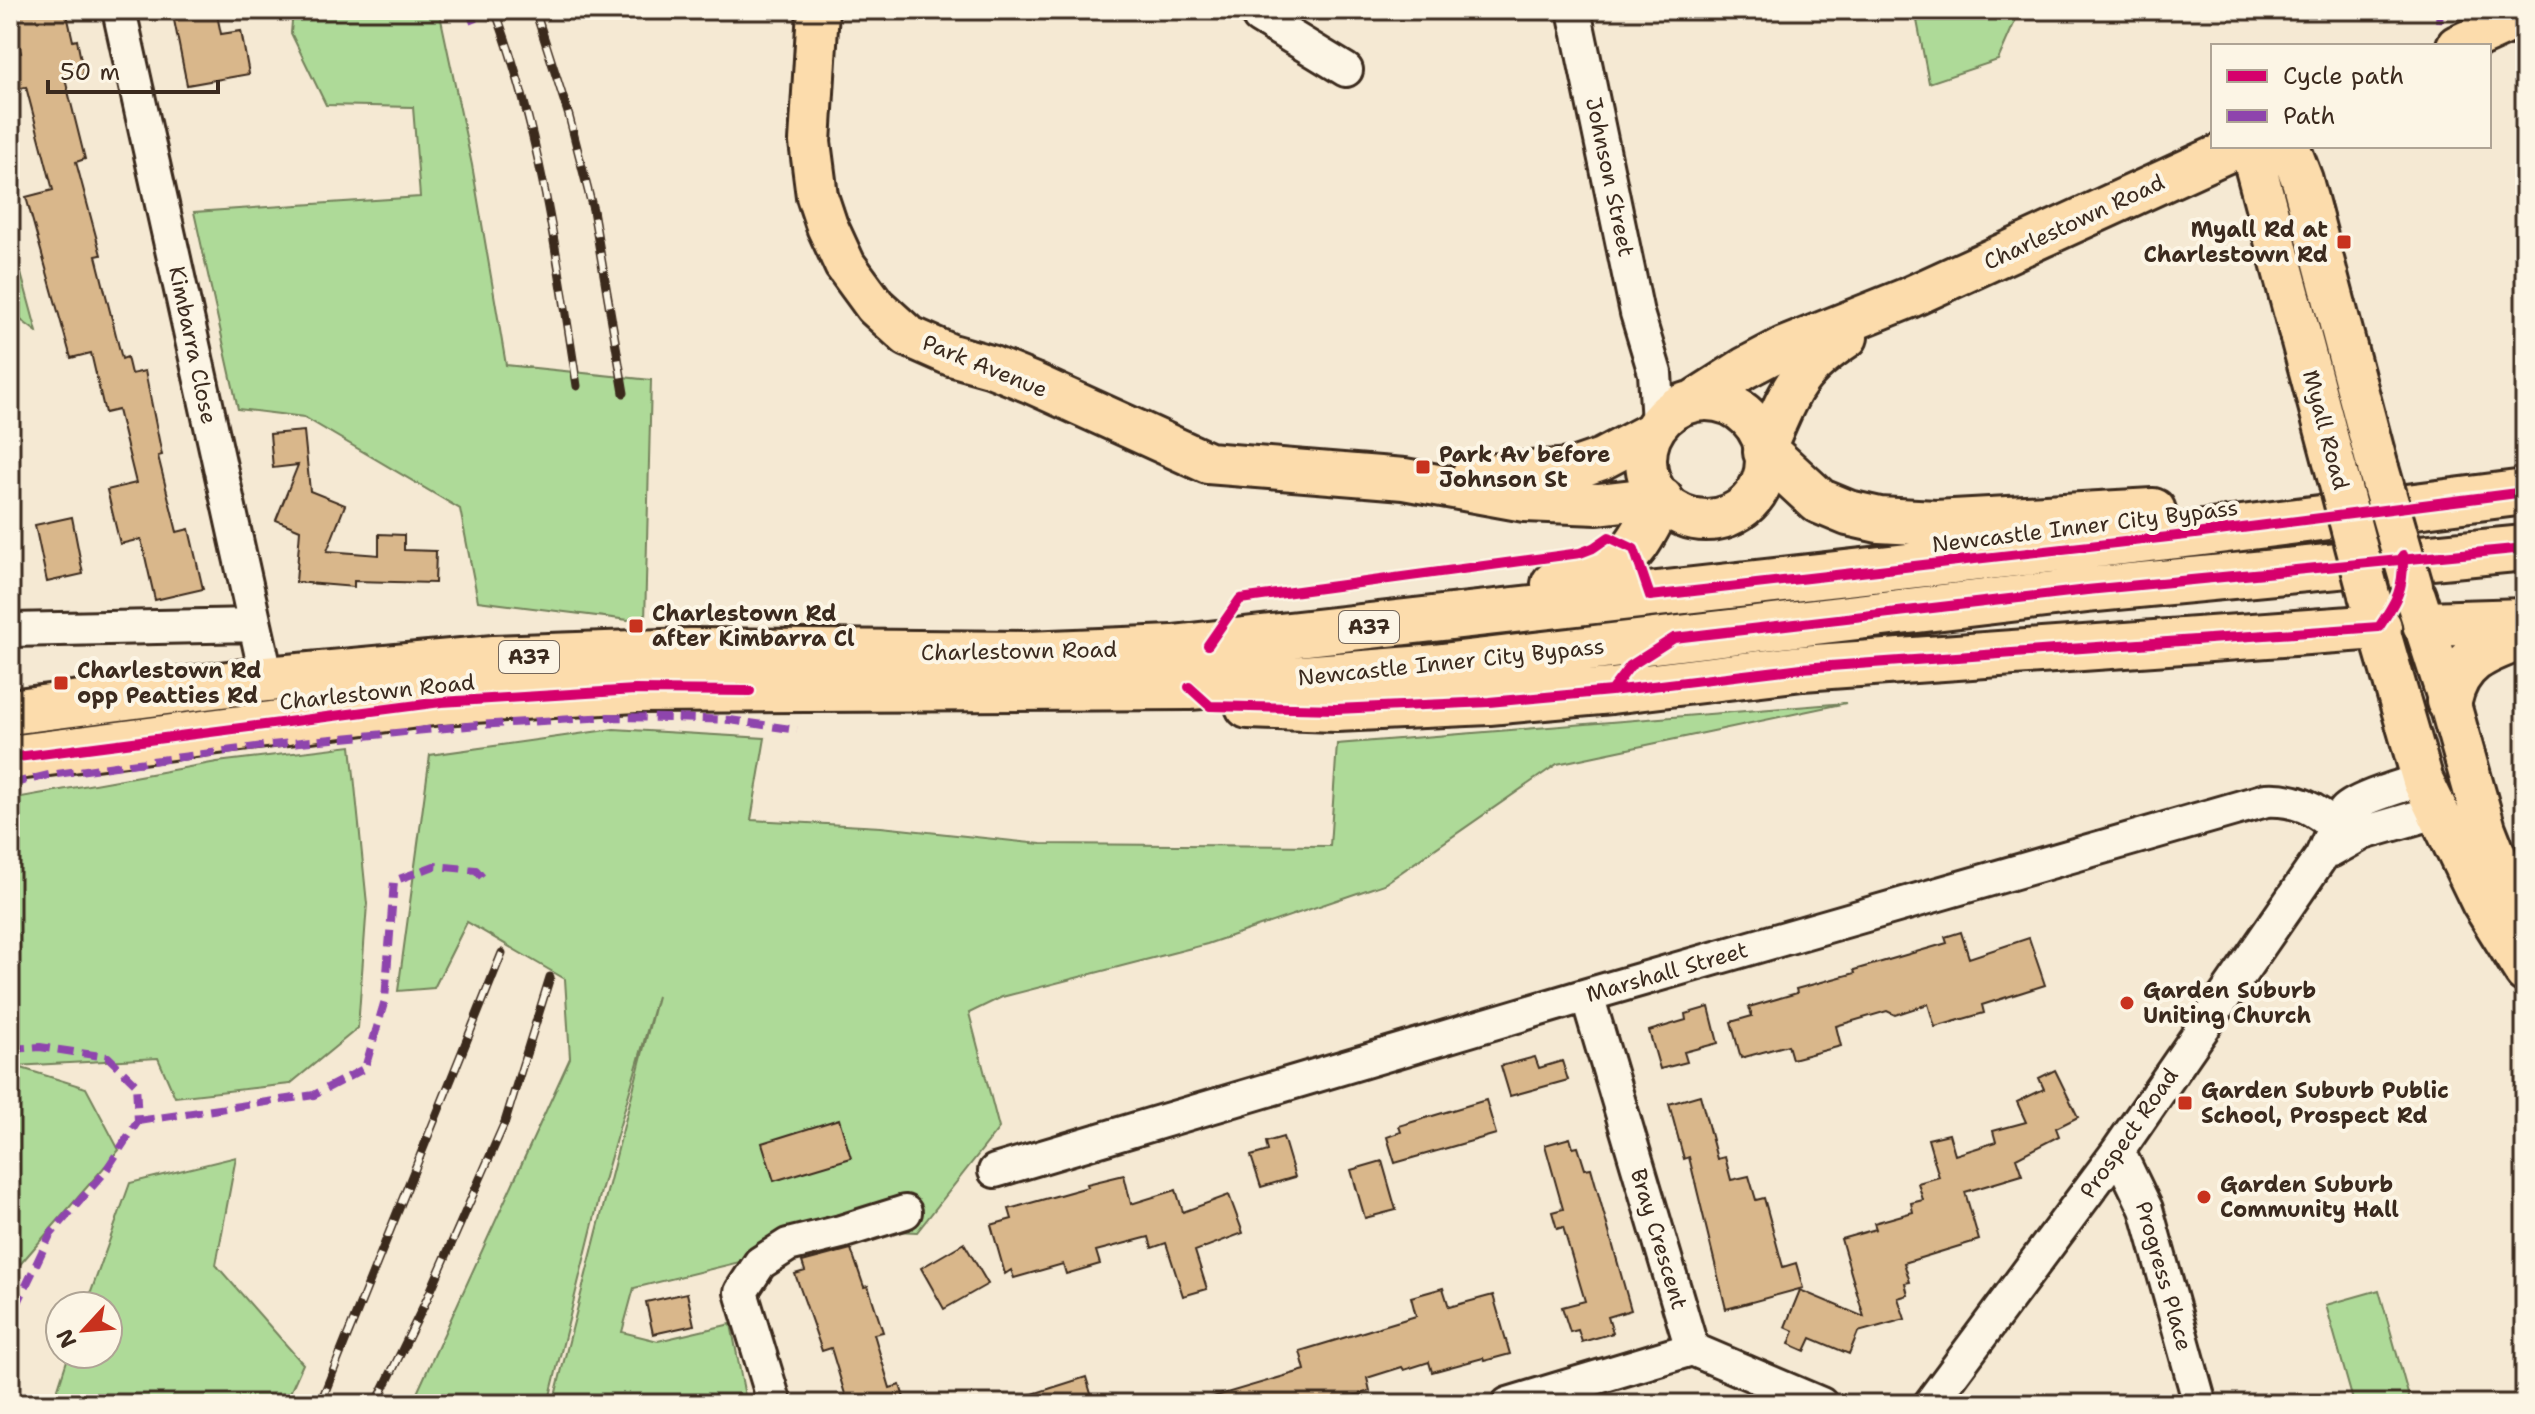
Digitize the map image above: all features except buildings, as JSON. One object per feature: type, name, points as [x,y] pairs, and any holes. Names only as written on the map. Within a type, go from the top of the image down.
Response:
[{"type":"highway","points":[[1766,450],[1807,492],[1830,507],[1862,517],[1899,522],[1936,523],[2525,491]]},
{"type":"highway","name":"Newcastle Inner City Bypass","points":[[1530,609],[2195,534],[2525,491]]},
{"type":"highway","points":[[1530,609],[1555,583],[1601,574],[1622,560],[1641,538],[1660,499]]},
{"type":"highway","name":"Newcastle Inner City Bypass","points":[[1189,687],[1425,668],[2087,590],[2525,548]]},
{"type":"highway","points":[[1189,687],[1210,706],[1336,709],[1489,702],[1611,691],[2398,595],[2525,621]]},
{"type":"highway","name":"Charlestown Road","points":[[10,712],[267,679],[494,658],[691,651],[1027,654],[1173,648],[1530,609]]},
{"type":"highway","points":[[2449,701],[2455,678],[2468,664],[2491,648],[2525,636]]},
{"type":"highway","name":"Charlestown Road","points":[[10,758],[441,702],[635,690],[1189,687]]},
{"type":"main road","name":"Park Avenue","points":[[818,10],[810,142],[817,196],[845,265],[875,306],[908,336],[951,355],[1032,383],[1208,463],[1404,479],[1516,501],[1598,504],[1660,499]]},
{"type":"main road","points":[[2461,44],[2525,15]]},
{"type":"main road","name":"Charlestown Road","points":[[1674,414],[1776,352],[1908,298],[2236,148]]},
{"type":"main road","name":"Myall Road","points":[[2251,148],[2337,473],[2449,701],[2497,864],[2525,930]]},
{"type":"main road","name":"Myall Road","points":[[2290,148],[2302,180],[2378,468],[2430,796],[2482,903],[2525,972]]},
{"type":"main road","name":"Charlestown Road","points":[[1660,499],[1688,517],[1712,520],[1743,507],[1757,492],[1766,467],[1766,450],[1789,394],[1806,369],[1829,349],[1908,298]]},
{"type":"main road","points":[[1660,499],[1647,469],[1647,449],[1674,414],[1715,401],[1738,410],[1750,420],[1766,450]]},
{"type":"main road","name":"Park Avenue","points":[[1404,479],[1573,469],[1602,459],[1674,414]]},
{"type":"main road","points":[[2430,796],[2434,781],[2473,790]]},
{"type":"street","name":"Kimbarra Close","points":[[119,10],[267,679]]},
{"type":"street","points":[[1257,10],[1259,17],[1346,70]]},
{"type":"street","name":"Johnson Street","points":[[1574,10],[1637,313],[1655,373],[1674,414]]},
{"type":"street","points":[[10,630],[255,625]]},
{"type":"street","points":[[1611,691],[1630,666],[1674,638]]},
{"type":"street","name":"Charlestown Road","points":[[98,746],[138,723],[242,696],[267,679],[290,699],[368,691],[441,702]]},
{"type":"street","name":"Prospect Road","points":[[1930,1404],[2118,1151],[2335,842],[2342,814],[2352,804],[2405,784],[2430,796]]},
{"type":"street","name":"Marshall Street","points":[[995,1171],[1587,995],[2266,800],[2287,798],[2305,805],[2335,842]]},
{"type":"street","name":"Bray Crescent","points":[[1587,995],[1692,1349]]},
{"type":"street","name":"Progress Place","points":[[2118,1151],[2146,1209],[2200,1404]]},
{"type":"street","points":[[775,1404],[741,1292],[760,1263],[788,1245],[905,1212]]},
{"type":"street","points":[[1508,1404],[1692,1349],[1821,1404]]},
{"type":"green space","points":[[293,10],[439,10],[472,165],[506,365],[651,380],[645,622],[478,601],[460,509],[304,417],[238,409],[194,212],[420,197],[413,107],[326,105],[291,33]]},
{"type":"green space","points":[[1915,10],[2020,10],[1998,60],[1929,83]]},
{"type":"green space","points":[[10,233],[37,332],[10,312]]},
{"type":"green space","points":[[1846,703],[1557,764],[1384,884],[1207,944],[1002,997],[969,1013],[999,1128],[917,1232],[869,1230],[634,1288],[622,1332],[658,1341],[731,1324],[745,1396],[739,1404],[553,1404],[657,996],[601,1191],[548,1404],[412,1404],[570,1058],[565,979],[467,922],[434,988],[398,991],[430,755],[614,729],[765,738],[751,820],[881,827],[1041,844],[1330,846],[1337,744]]},
{"type":"green space","points":[[351,746],[367,904],[358,1028],[290,1084],[175,1097],[158,1058],[15,1066],[86,1088],[119,1150],[10,1276],[10,799],[217,762]]},
{"type":"green space","points":[[236,1157],[216,1265],[303,1364],[285,1404],[53,1404],[64,1370],[124,1370],[124,1290],[92,1290],[130,1183]]},
{"type":"green space","points":[[2379,1290],[2410,1401],[2402,1404],[2354,1404],[2326,1305]]},
{"type":"railway","points":[[495,10],[536,149],[555,244],[577,386]]},
{"type":"railway","points":[[535,10],[569,116],[593,210],[624,393]]},
{"type":"railway","points":[[320,1404],[502,953]]},
{"type":"railway","points":[[376,1404],[427,1299],[505,1122],[550,977]]},
{"type":"marked path","points":[[469,10],[474,23]]},
{"type":"marked path","points":[[2439,22],[2440,10]]},
{"type":"marked path","points":[[10,784],[49,775],[270,745],[478,725],[608,717],[730,720],[797,730]]},
{"type":"marked path","points":[[138,1121],[314,1095],[365,1068],[385,1000],[394,881],[434,866],[476,870],[482,877]]},
{"type":"marked path","points":[[10,1049],[40,1047],[108,1057],[136,1084],[138,1121],[105,1172],[50,1235],[14,1311],[10,1370]]},
{"type":"cycle path","points":[[1208,645],[1240,599],[1580,553],[1609,537],[1634,549],[1650,596],[2195,534],[2525,492]]},
{"type":"cycle path","points":[[1611,691],[1630,666],[1674,638],[2087,590],[2525,548]]},
{"type":"cycle path","points":[[1189,687],[1210,706],[1336,709],[1489,702],[1802,668],[2379,627],[2398,594],[2403,555]]},
{"type":"cycle path","points":[[10,758],[441,702],[635,690],[750,691]]},
{"type":"place","name":"Myall Rd at Charlestown Rd","points":[[2344,242]]},
{"type":"place","name":"Park Av before Johnson St","points":[[1423,467]]},
{"type":"place","name":"Charlestown Rd after Kimbarra Cl","points":[[636,626]]},
{"type":"place","name":"Charlestown Rd opp Peatties Rd","points":[[61,683]]},
{"type":"place","name":"Garden Suburb Uniting Church","points":[[2127,1003]]},
{"type":"place","name":"Garden Suburb Public School, Prospect Rd","points":[[2185,1103]]},
{"type":"place","name":"Garden Suburb Community Hall","points":[[2204,1197]]}]
